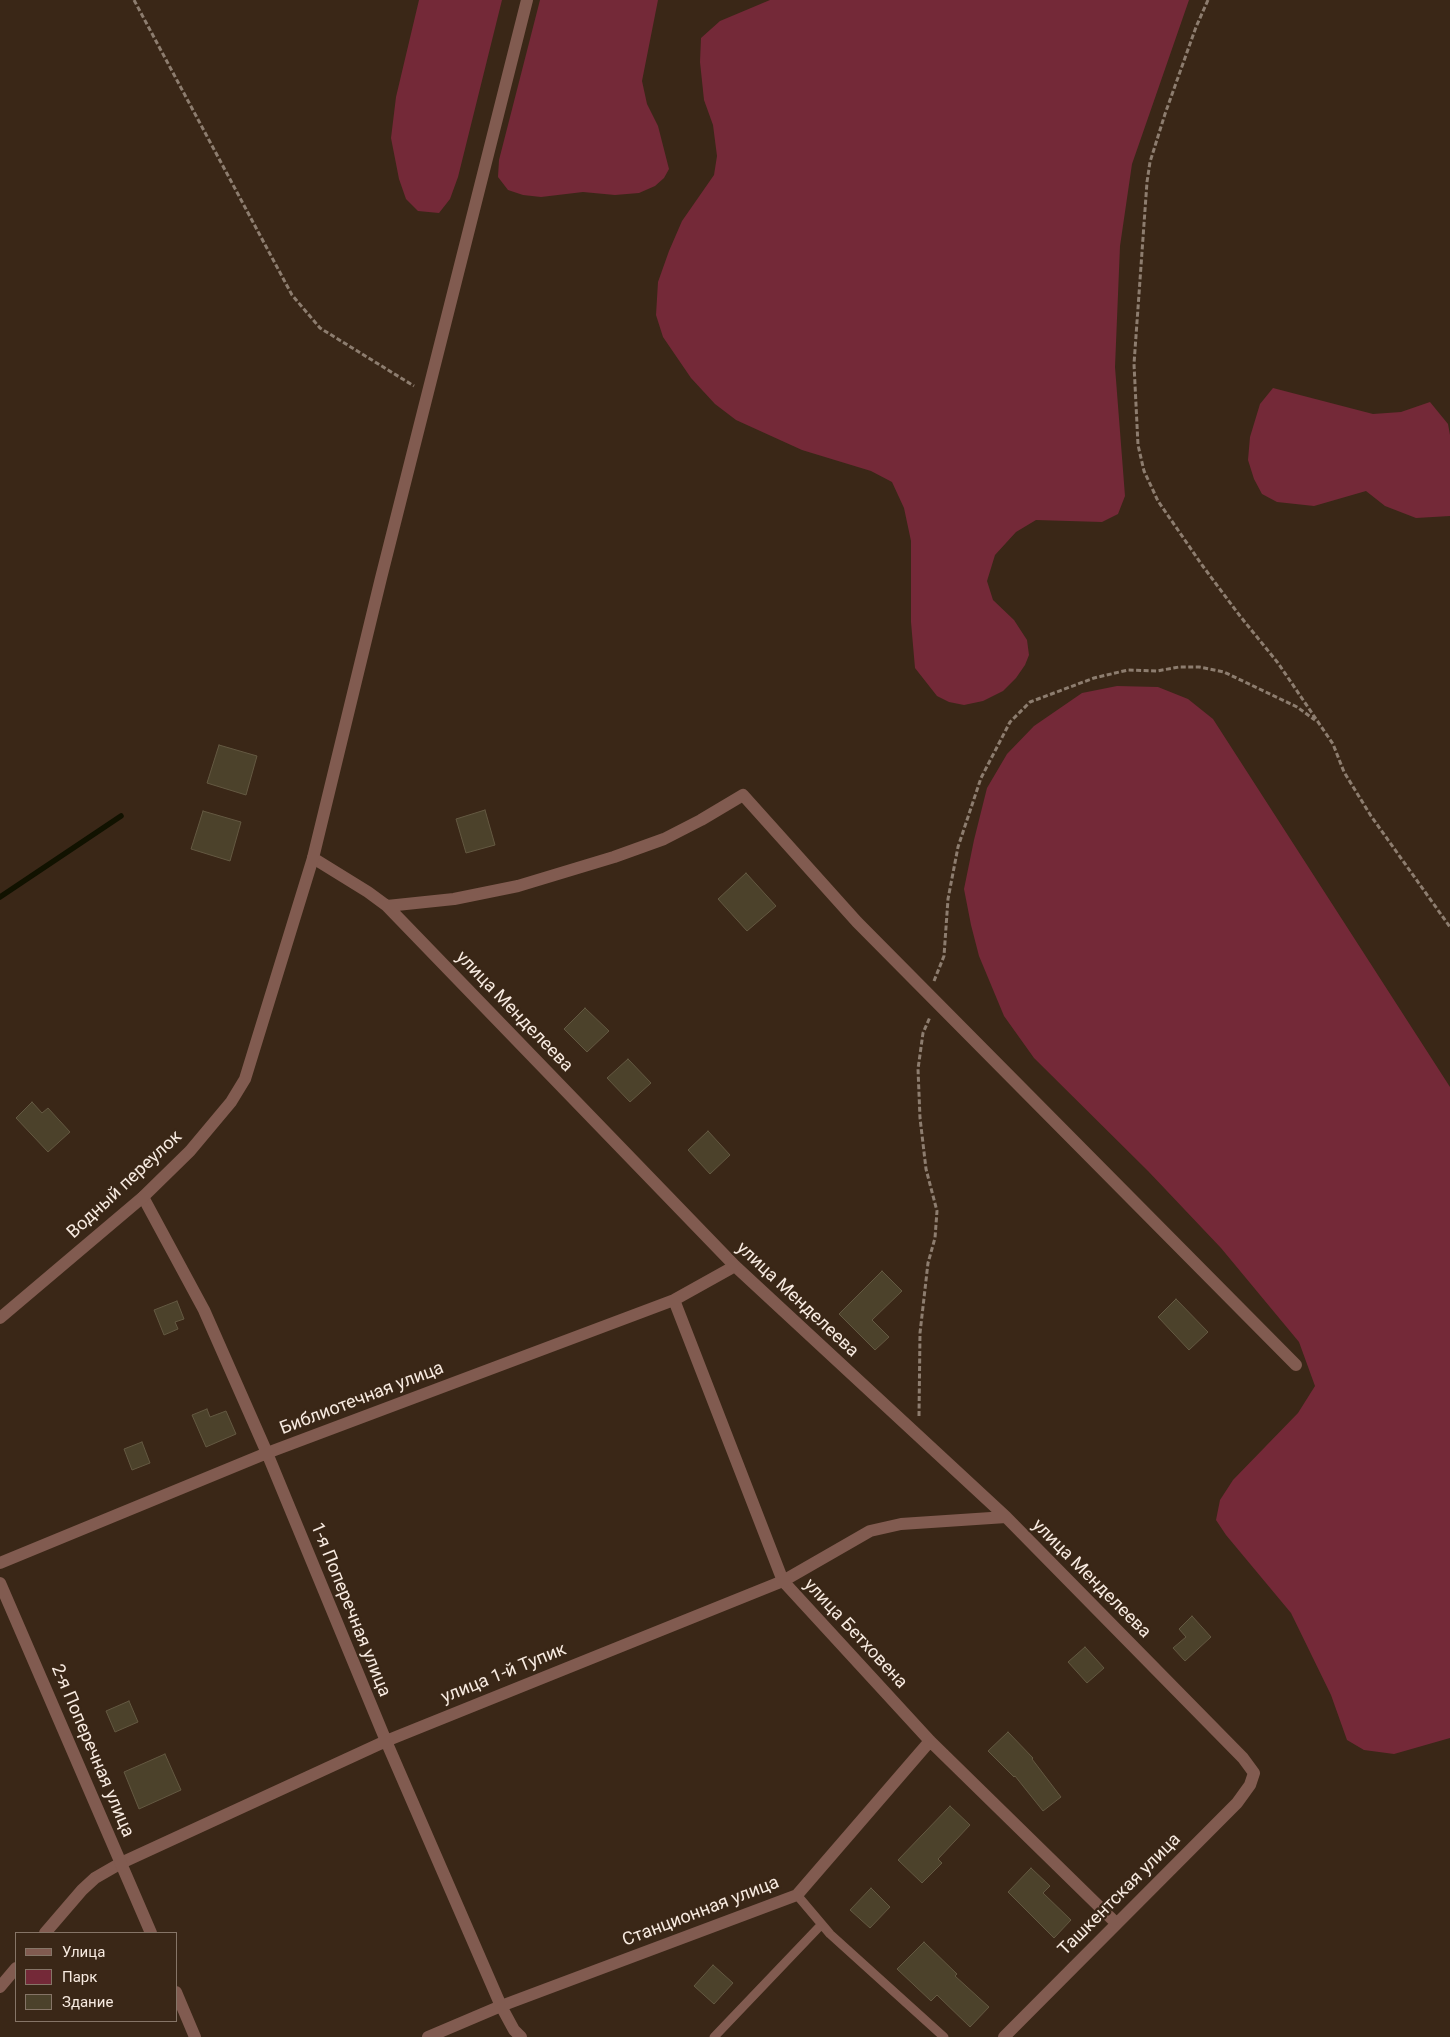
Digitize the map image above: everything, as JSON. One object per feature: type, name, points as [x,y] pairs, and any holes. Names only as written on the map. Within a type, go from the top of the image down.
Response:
[{"type":"street","name":"Водный переулок","points":[[0,1318],[143,1197],[190,1151],[231,1102],[245,1079],[313,858],[527,0]]},
{"type":"street","points":[[387,906],[454,899],[518,886],[606,860],[664,839],[701,820],[742,795],[857,922],[1296,1365]]},
{"type":"street","name":"улица Менделеева","points":[[313,858],[387,906],[735,1266],[1006,1517],[1244,1758],[1254,1773]]},
{"type":"street","name":"1-я Поперечная улица","points":[[143,1197],[204,1310],[267,1453],[386,1741],[501,2006],[514,2030],[521,2037]]},
{"type":"street","name":"Библиотечная улица","points":[[0,1563],[267,1453],[674,1300],[735,1266]]},
{"type":"street","name":"улица Бетховена","points":[[674,1300],[783,1581],[930,1741],[1116,1923]]},
{"type":"street","name":"улица 1-й Тупик","points":[[46,1932],[82,1890],[95,1878],[121,1863],[386,1741],[783,1581],[870,1531],[901,1524],[1006,1517]]},
{"type":"street","name":"2-я Поперечная улица","points":[[0,1583],[151,1932]]},
{"type":"street","name":"Станционная улица","points":[[428,2037],[501,2006],[796,1895],[930,1741]]},
{"type":"street","name":"Ташкентская улица","points":[[1004,2037],[1237,1802],[1250,1785],[1254,1773]]},
{"type":"street","points":[[0,1987],[15,1969]]},
{"type":"street","points":[[178,1997],[195,2037]]},
{"type":"lane","points":[[796,1895],[821,1925],[944,2037]]},
{"type":"lane","points":[[714,2037],[821,1925]]},
{"type":"path","points":[[134,0],[292,295],[320,328],[428,394]]},
{"type":"path","points":[[1208,0],[1165,114],[1150,162],[1147,182],[1134,364],[1138,446],[1144,471],[1158,501],[1234,609],[1278,663],[1333,744],[1344,772],[1371,816],[1450,927]]},
{"type":"path","points":[[919,1437],[920,1333],[928,1263],[935,1238],[937,1211],[926,1169],[920,1118],[918,1069],[924,1033],[944,956],[948,899],[958,848],[981,778],[1010,722],[1030,702],[1094,678],[1128,670],[1157,671],[1179,667],[1199,667],[1224,672],[1297,707],[1318,722]]},
{"type":"green space","points":[[419,0],[502,0],[458,177],[450,199],[439,213],[418,211],[406,199],[399,179],[391,138],[396,97]]},
{"type":"green space","points":[[540,0],[658,0],[642,81],[647,104],[658,126],[669,169],[664,178],[655,186],[639,193],[615,195],[583,192],[541,197],[523,195],[508,190],[498,177],[499,160]]},
{"type":"green space","points":[[770,0],[1189,0],[1132,164],[1120,246],[1115,367],[1125,496],[1118,514],[1102,522],[1036,520],[1016,532],[995,555],[987,581],[993,600],[1014,620],[1027,640],[1029,655],[1016,678],[1003,691],[983,701],[964,705],[949,702],[937,696],[915,668],[911,622],[911,541],[904,508],[892,482],[871,471],[802,450],[736,420],[715,404],[691,378],[663,337],[656,315],[658,282],[669,251],[682,221],[714,175],[717,156],[713,125],[704,100],[700,62],[701,38],[720,21]]},
{"type":"green space","points":[[1273,388],[1373,414],[1401,412],[1430,402],[1448,424],[1450,435],[1450,516],[1416,518],[1385,506],[1366,491],[1314,506],[1277,502],[1262,494],[1254,479],[1248,460],[1250,437],[1260,404]]},
{"type":"green space","points":[[1117,686],[1158,687],[1188,699],[1213,719],[1450,1087],[1450,1738],[1394,1754],[1364,1750],[1347,1740],[1331,1695],[1291,1613],[1226,1535],[1216,1520],[1220,1500],[1233,1480],[1298,1413],[1315,1386],[1299,1342],[1221,1248],[1148,1171],[1034,1058],[1004,1016],[979,956],[964,889],[987,788],[1007,754],[1034,726],[1082,693]]},
{"type":"building","points":[[219,745],[257,756],[246,795],[207,783]]},
{"type":"building","points":[[485,810],[495,845],[466,853],[456,819]]},
{"type":"building","points":[[203,811],[241,822],[230,861],[191,849]]},
{"type":"building","points":[[746,873],[776,906],[747,931],[718,899]]},
{"type":"building","points":[[585,1008],[609,1031],[587,1052],[564,1029]]},
{"type":"building","points":[[628,1059],[651,1083],[630,1102],[607,1078]]},
{"type":"building","points":[[32,1102],[42,1113],[48,1108],[70,1132],[48,1152],[16,1118]]},
{"type":"building","points":[[708,1131],[730,1155],[710,1174],[688,1150]]},
{"type":"building","points":[[882,1271],[902,1291],[872,1320],[889,1337],[875,1350],[839,1314]]},
{"type":"building","points":[[1176,1299],[1208,1332],[1189,1350],[1158,1317]]},
{"type":"building","points":[[177,1301],[184,1319],[175,1322],[178,1329],[164,1335],[154,1310]]},
{"type":"building","points":[[207,1409],[210,1417],[226,1411],[236,1434],[206,1447],[192,1415]]},
{"type":"building","points":[[142,1442],[150,1463],[132,1470],[124,1449]]},
{"type":"building","points":[[1192,1616],[1211,1637],[1185,1661],[1173,1648],[1186,1637],[1179,1629]]},
{"type":"building","points":[[1085,1647],[1104,1668],[1087,1683],[1068,1662]]},
{"type":"building","points":[[129,1701],[138,1722],[115,1732],[106,1711]]},
{"type":"building","points":[[1008,1732],[1033,1758],[1061,1797],[1043,1811],[1015,1776],[988,1751]]},
{"type":"building","points":[[165,1754],[181,1790],[139,1809],[124,1772]]},
{"type":"building","points":[[950,1806],[970,1825],[938,1859],[942,1863],[922,1883],[898,1860]]},
{"type":"building","points":[[1031,1868],[1050,1886],[1043,1893],[1071,1920],[1054,1938],[1008,1892]]},
{"type":"building","points":[[871,1888],[890,1907],[870,1928],[850,1910]]},
{"type":"building","points":[[924,1942],[957,1974],[955,1976],[989,2007],[970,2027],[937,1995],[931,2001],[897,1969]]},
{"type":"building","points":[[713,1965],[733,1983],[714,2004],[694,1986]]},
{"type":"waterway","points":[[0,897],[121,816]]}]
